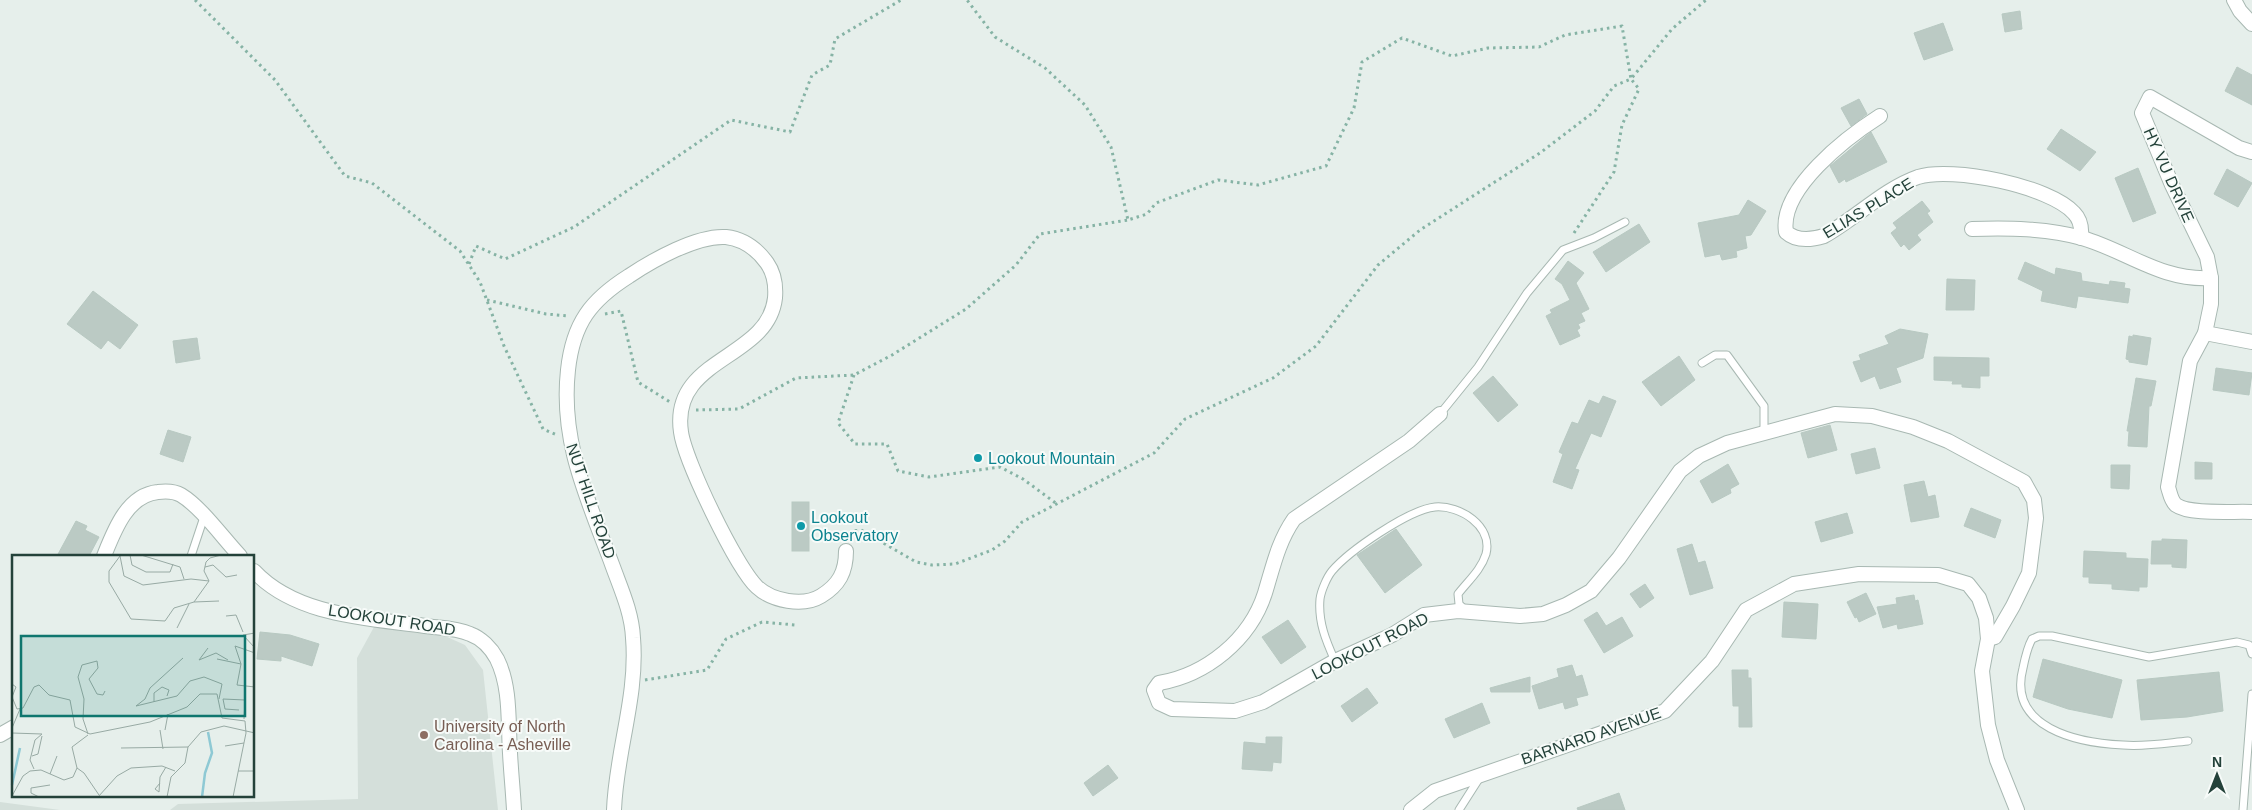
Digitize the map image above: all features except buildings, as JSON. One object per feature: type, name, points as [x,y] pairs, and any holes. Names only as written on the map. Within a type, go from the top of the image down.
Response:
[{"type":"street","points":[[2234,0],[2240,11],[2252,24]]},
{"type":"street","name":"HY VU DRIVE","points":[[2211,278],[2207,257],[2172,185],[2142,113],[2150,97],[2239,148],[2252,152]]},
{"type":"street","name":"ELIAS PLACE","points":[[1880,116],[1844,141],[1800,189],[1785,215],[1786,232],[1791,237],[1814,239],[1824,236],[1904,183],[1936,173],[1955,173],[2017,186],[2055,199],[2074,212],[2081,223],[2082,238]]},
{"type":"street","points":[[1972,229],[2008,228],[2034,230],[2082,238],[2140,264],[2170,274],[2192,279],[2211,278],[2211,304],[2205,332],[2190,361],[2168,487],[2171,498],[2176,505],[2190,510],[2252,512]]},
{"type":"street","name":"NUT HILL ROAD","points":[[614,810],[633,676],[633,635],[628,611],[576,465],[569,440],[566,414],[569,357],[575,336],[583,317],[608,290],[641,268],[682,248],[709,238],[727,238],[742,242],[757,250],[774,277],[774,304],[769,318],[762,331],[718,362],[692,385],[682,410],[682,435],[699,482],[739,560],[758,588],[771,596],[787,600],[817,598],[841,579],[846,566],[846,551]]},
{"type":"street","points":[[2205,332],[2252,342]]},
{"type":"street","name":"LOOKOUT ROAD","points":[[1440,414],[1409,441],[1294,519],[1284,534],[1264,595],[1246,630],[1212,662],[1178,679],[1159,683],[1154,690],[1158,703],[1172,710],[1235,710],[1263,702],[1335,662],[1392,635],[1424,615],[1439,612],[1520,616],[1543,614],[1591,591],[1619,558],[1680,471],[1698,456],[1727,443],[1835,414],[1872,416],[1913,427],[1948,442],[2024,482],[2034,500],[2036,518],[2035,543],[2029,573],[1995,637],[1988,639]]},
{"type":"street","points":[[104,555],[116,527],[127,510],[138,500],[151,493],[167,491],[180,495],[204,517],[239,555]]},
{"type":"street","name":"LOOKOUT ROAD","points":[[255,572],[261,579],[281,592],[304,603],[340,614],[458,630],[481,640],[497,659],[507,700],[514,810]]},
{"type":"street","name":"BARNARD AVENUE","points":[[1411,810],[1435,791],[1665,711],[1712,661],[1746,610],[1794,584],[1859,574],[1938,574],[1968,584],[1979,598],[1986,618],[1988,639],[1982,671],[1988,725],[1997,760],[2017,810]]},
{"type":"street","points":[[0,735],[12,728]]},
{"type":"lane","points":[[1440,414],[1478,367],[1527,293],[1563,250],[1594,238],[1625,222]]},
{"type":"lane","points":[[1702,363],[1715,355],[1727,354],[1764,406],[1764,432]]},
{"type":"lane","points":[[1335,662],[1320,620],[1320,597],[1330,573],[1345,557],[1418,511],[1436,507],[1458,511],[1476,521],[1488,543],[1486,555],[1477,572],[1458,594],[1459,604],[1469,613]]},
{"type":"lane","points":[[191,555],[204,517]]},
{"type":"lane","points":[[2188,741],[2124,746],[2080,739],[2052,730],[2032,716],[2022,702],[2020,680],[2032,639],[2039,636],[2052,636],[2149,657],[2237,642],[2249,645],[2252,654]]},
{"type":"lane","points":[[2243,810],[2252,694]]},
{"type":"lane","points":[[1458,810],[1481,774]]},
{"type":"path","points":[[195,0],[275,80],[345,176],[372,183],[460,251],[480,282],[504,346],[543,429],[569,440]]},
{"type":"path","points":[[468,264],[476,246],[504,259],[574,227],[731,120],[790,132],[812,75],[830,65],[835,39],[901,0]]},
{"type":"path","points":[[967,0],[995,38],[1045,68],[1086,105],[1111,147],[1128,220]]},
{"type":"path","points":[[846,551],[843,540],[845,534],[860,530],[916,562],[932,565],[954,564],[992,550],[1005,541],[1022,522],[1154,453],[1186,419],[1273,378],[1316,346],[1378,265],[1420,230],[1540,154],[1595,111],[1614,86],[1631,79],[1672,29],[1706,0]]},
{"type":"path","points":[[487,300],[546,314],[583,317],[621,311],[638,382],[682,410],[739,409],[796,378],[854,374],[892,355],[966,309],[1016,265],[1040,234],[1128,220],[1147,214],[1156,203],[1218,180],[1258,185],[1326,166],[1354,108],[1362,62],[1402,38],[1452,56],[1488,48],[1539,47],[1565,35],[1622,26],[1631,79],[1639,89],[1622,125],[1614,172],[1563,250]]},
{"type":"path","points":[[854,374],[838,423],[854,444],[887,444],[898,471],[929,477],[1000,467],[1023,479],[1057,504]]},
{"type":"path","points":[[644,680],[707,670],[726,639],[762,622],[795,626]]},
{"type":"shaded area","name":"University of North Carolina - Asheville","points":[[374,627],[445,636],[465,645],[483,670],[498,810],[170,810],[178,804],[358,799],[357,658]]},
{"type":"shaded area","points":[[0,802],[60,810],[0,810]]},
{"type":"place","name":"Lookout Mountain","points":[[978,458]]},
{"type":"place","name":"Lookout Observatory","points":[[801,526]]},
{"type":"place","name":"University of North Carolina - Asheville","points":[[424,735]]}]
